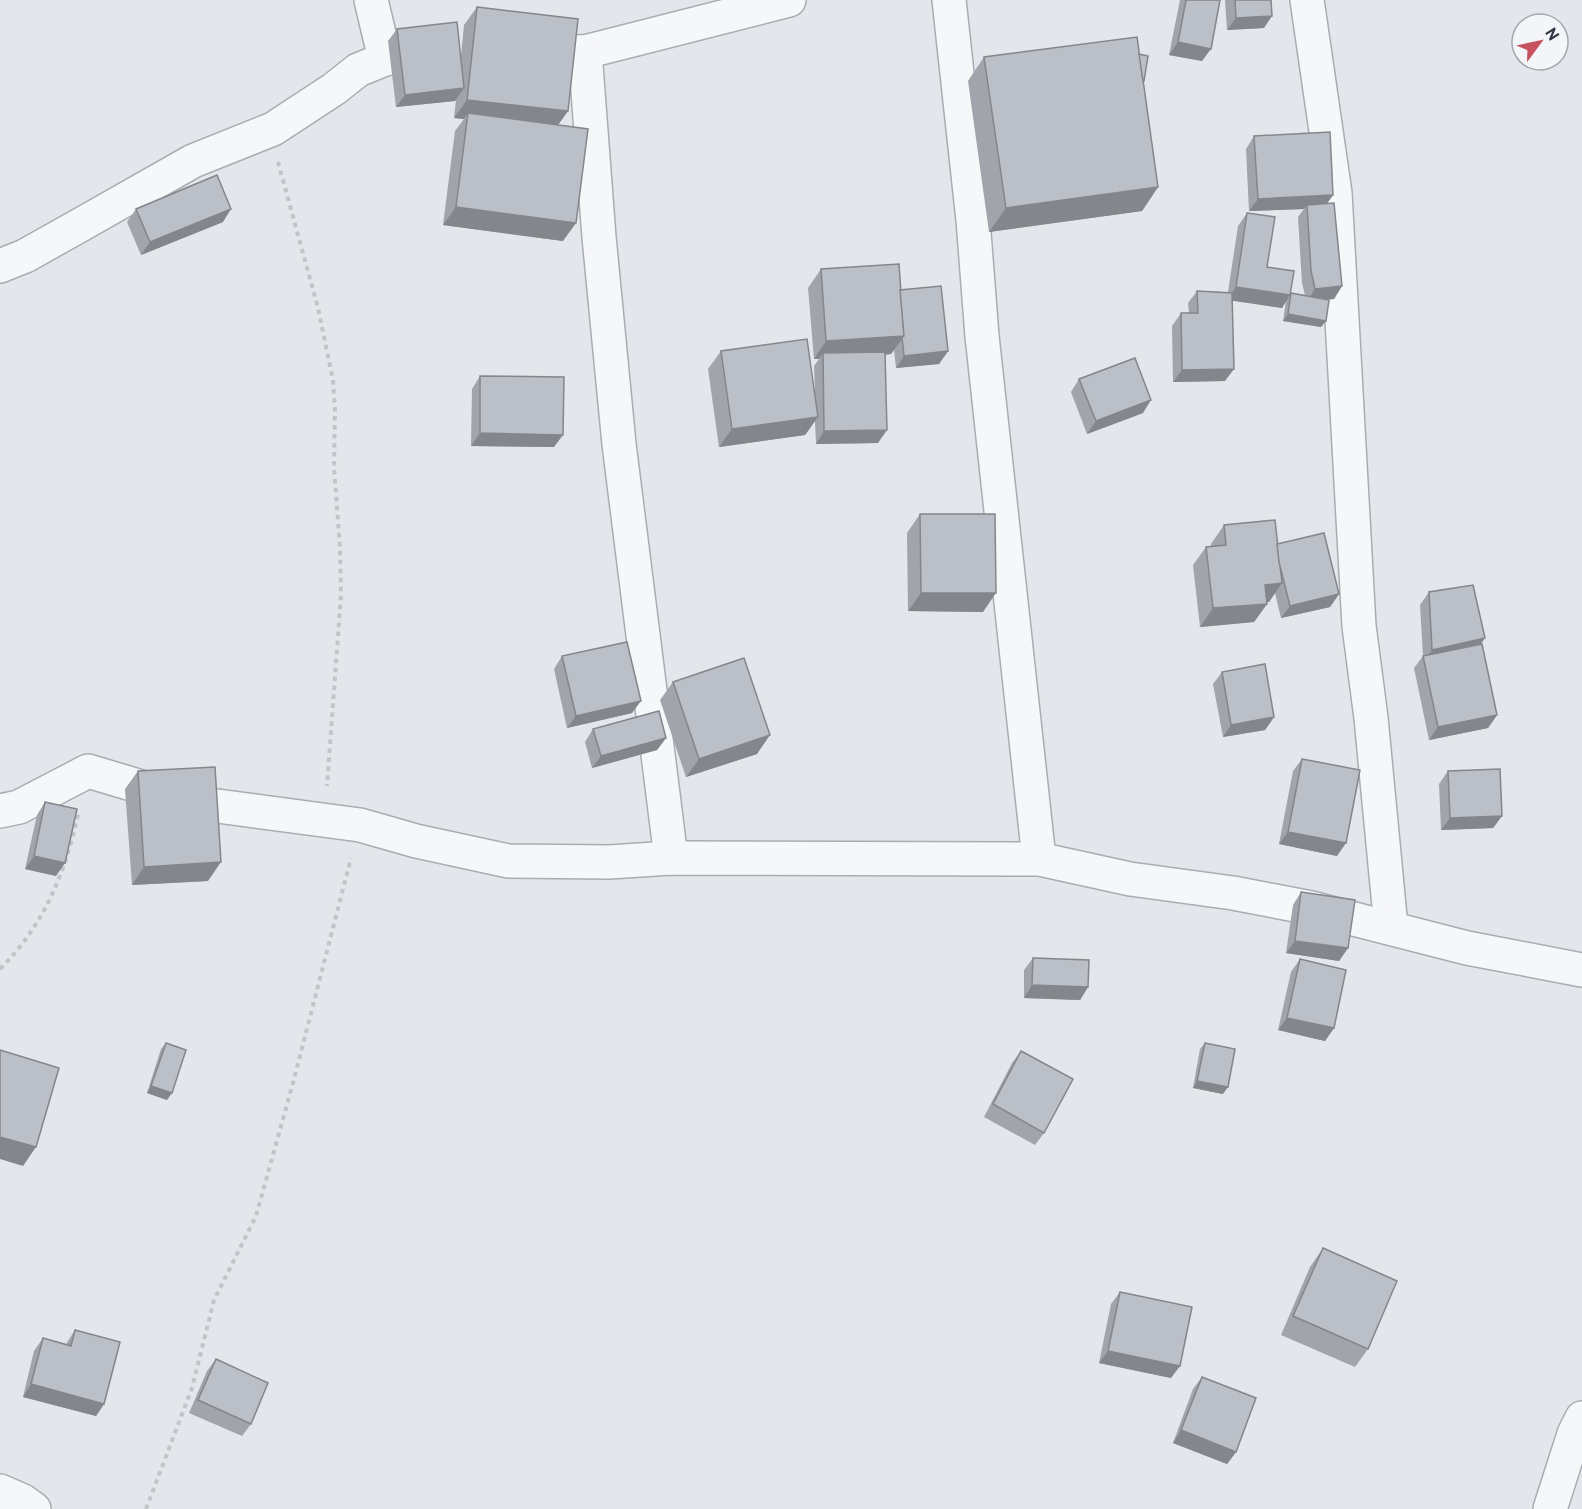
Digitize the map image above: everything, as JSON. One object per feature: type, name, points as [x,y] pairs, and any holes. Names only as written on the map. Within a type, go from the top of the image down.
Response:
[{"type":"street","points":[[371,0],[385,59]]},
{"type":"street","points":[[0,266],[25,256],[193,161],[238,141],[273,129],[334,89],[358,70],[385,59],[413,52],[482,49],[585,52],[789,0]]},
{"type":"street","points":[[949,0],[973,220],[982,336],[1039,859]]},
{"type":"street","points":[[1307,0],[1335,193],[1359,626],[1371,718],[1391,927]]},
{"type":"street","points":[[585,52],[599,237],[619,444],[671,858]]},
{"type":"street","points":[[0,811],[19,807],[87,771],[195,803],[360,825],[416,841],[508,861],[609,862],[671,858],[1039,859],[1130,879],[1233,893],[1311,908],[1467,948],[1582,970]]},
{"type":"street","points":[[1550,1509],[1574,1434],[1582,1418]]},
{"type":"street","points":[[0,1491],[23,1501],[34,1509]]},
{"type":"path","points":[[273,129],[279,170],[318,308],[333,380],[335,408],[333,467],[340,548],[341,595],[325,820]]},
{"type":"path","points":[[0,969],[31,932],[55,893],[72,842],[87,771]]},
{"type":"path","points":[[146,1509],[192,1388],[214,1300],[256,1216],[360,825]]},
{"type":"building","points":[[1186,0],[1220,0],[1211,49],[1178,42]]},
{"type":"building","points":[[1235,0],[1271,0],[1272,16],[1236,18]]},
{"type":"building","points":[[477,7],[578,19],[568,111],[467,100]]},
{"type":"building","points":[[457,22],[464,88],[405,95],[397,29]]},
{"type":"building","points":[[1137,37],[1158,187],[1006,208],[984,57]]},
{"type":"building","points":[[1139,54],[1148,56],[1144,81],[1143,81]]},
{"type":"building","points":[[468,113],[588,129],[576,223],[456,207]]},
{"type":"building","points":[[1330,132],[1333,195],[1258,199],[1254,136]]},
{"type":"building","points":[[217,175],[231,209],[150,242],[136,209]]},
{"type":"building","points":[[1334,203],[1342,286],[1315,289],[1311,271],[1307,205]]},
{"type":"building","points":[[1247,213],[1275,217],[1267,267],[1294,271],[1290,295],[1236,287]]},
{"type":"building","points":[[899,264],[904,336],[826,341],[821,269]]},
{"type":"building","points":[[941,286],[948,351],[904,356],[900,290]]},
{"type":"building","points":[[1197,291],[1232,293],[1234,369],[1182,370],[1181,313],[1198,313]]},
{"type":"building","points":[[1291,293],[1329,300],[1326,321],[1288,314]]},
{"type":"building","points":[[807,339],[818,417],[732,429],[721,351]]},
{"type":"building","points":[[885,352],[887,430],[824,431],[823,353]]},
{"type":"building","points":[[1135,358],[1151,400],[1096,421],[1079,379]]},
{"type":"building","points":[[480,376],[564,377],[563,435],[480,433]]},
{"type":"building","points":[[920,514],[995,514],[996,593],[921,593]]},
{"type":"building","points":[[1275,520],[1282,583],[1265,585],[1267,604],[1213,608],[1206,547],[1226,545],[1224,525]]},
{"type":"building","points":[[1324,533],[1339,594],[1290,606],[1277,544]]},
{"type":"building","points":[[1473,585],[1485,638],[1432,650],[1429,592]]},
{"type":"building","points":[[627,642],[641,701],[576,716],[562,656]]},
{"type":"building","points":[[1482,644],[1497,715],[1438,727],[1423,656]]},
{"type":"building","points":[[744,658],[770,735],[699,759],[673,682]]},
{"type":"building","points":[[1265,664],[1274,717],[1231,725],[1222,672]]},
{"type":"building","points":[[659,711],[666,738],[601,756],[593,729]]},
{"type":"building","points":[[1302,759],[1360,770],[1346,843],[1288,832]]},
{"type":"building","points":[[215,767],[221,862],[144,867],[138,771]]},
{"type":"building","points":[[1500,769],[1502,816],[1450,818],[1448,771]]},
{"type":"building","points":[[45,802],[77,809],[65,863],[34,856]]},
{"type":"building","points":[[1301,892],[1355,900],[1348,948],[1295,941]]},
{"type":"building","points":[[1033,958],[1089,960],[1088,987],[1032,985]]},
{"type":"building","points":[[1300,959],[1346,970],[1334,1028],[1287,1018]]},
{"type":"building","points":[[166,1043],[186,1050],[172,1093],[151,1086]]},
{"type":"building","points":[[1205,1043],[1235,1049],[1228,1087],[1197,1081]]},
{"type":"building","points":[[0,1050],[59,1068],[36,1147],[0,1137]]},
{"type":"building","points":[[1021,1051],[1073,1079],[1044,1133],[993,1104]]},
{"type":"building","points":[[1323,1248],[1397,1281],[1368,1349],[1293,1316]]},
{"type":"building","points":[[1120,1292],[1192,1307],[1180,1366],[1108,1351]]},
{"type":"building","points":[[75,1330],[120,1342],[104,1404],[31,1384],[43,1338],[71,1346]]},
{"type":"building","points":[[216,1359],[268,1383],[251,1424],[198,1400]]},
{"type":"building","points":[[1202,1377],[1256,1398],[1236,1452],[1181,1430]]}]
